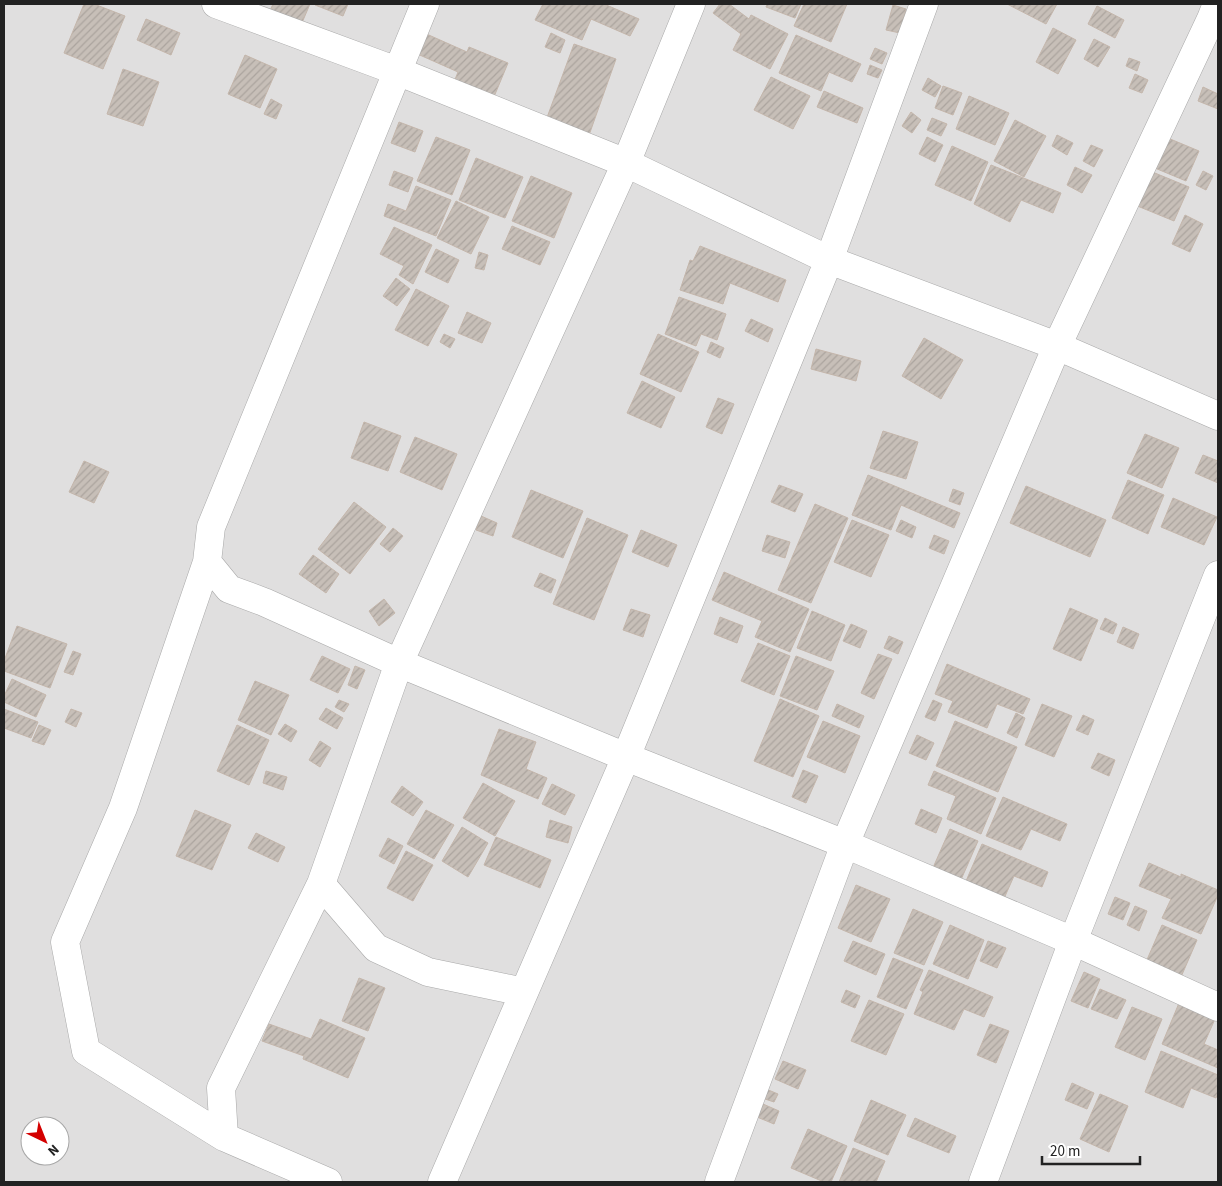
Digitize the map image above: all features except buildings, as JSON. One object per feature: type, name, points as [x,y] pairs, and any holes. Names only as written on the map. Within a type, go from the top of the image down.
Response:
[{"type":"street","points":[[216,4],[397,71],[626,163],[829,260],[1057,346],[1218,416]]},
{"type":"street","points":[[328,1182],[224,1137],[86,1051],[65,942],[123,808],[207,562],[211,527],[425,4]]},
{"type":"street","points":[[224,1137],[221,1088],[321,884],[399,663],[626,163],[691,4]]},
{"type":"street","points":[[442,1182],[626,757],[829,260],[924,4]]},
{"type":"street","points":[[719,1182],[845,844],[1057,346],[1217,4]]},
{"type":"street","points":[[207,562],[229,589],[264,602],[399,663],[626,757],[845,844],[1073,941],[1218,1007]]},
{"type":"street","points":[[984,1182],[1073,941],[1218,575]]},
{"type":"street","points":[[321,884],[376,948],[428,972],[524,992]]},
{"type":"shaded area","points":[[4,4],[1218,4],[1218,1182],[4,1182]]}]
